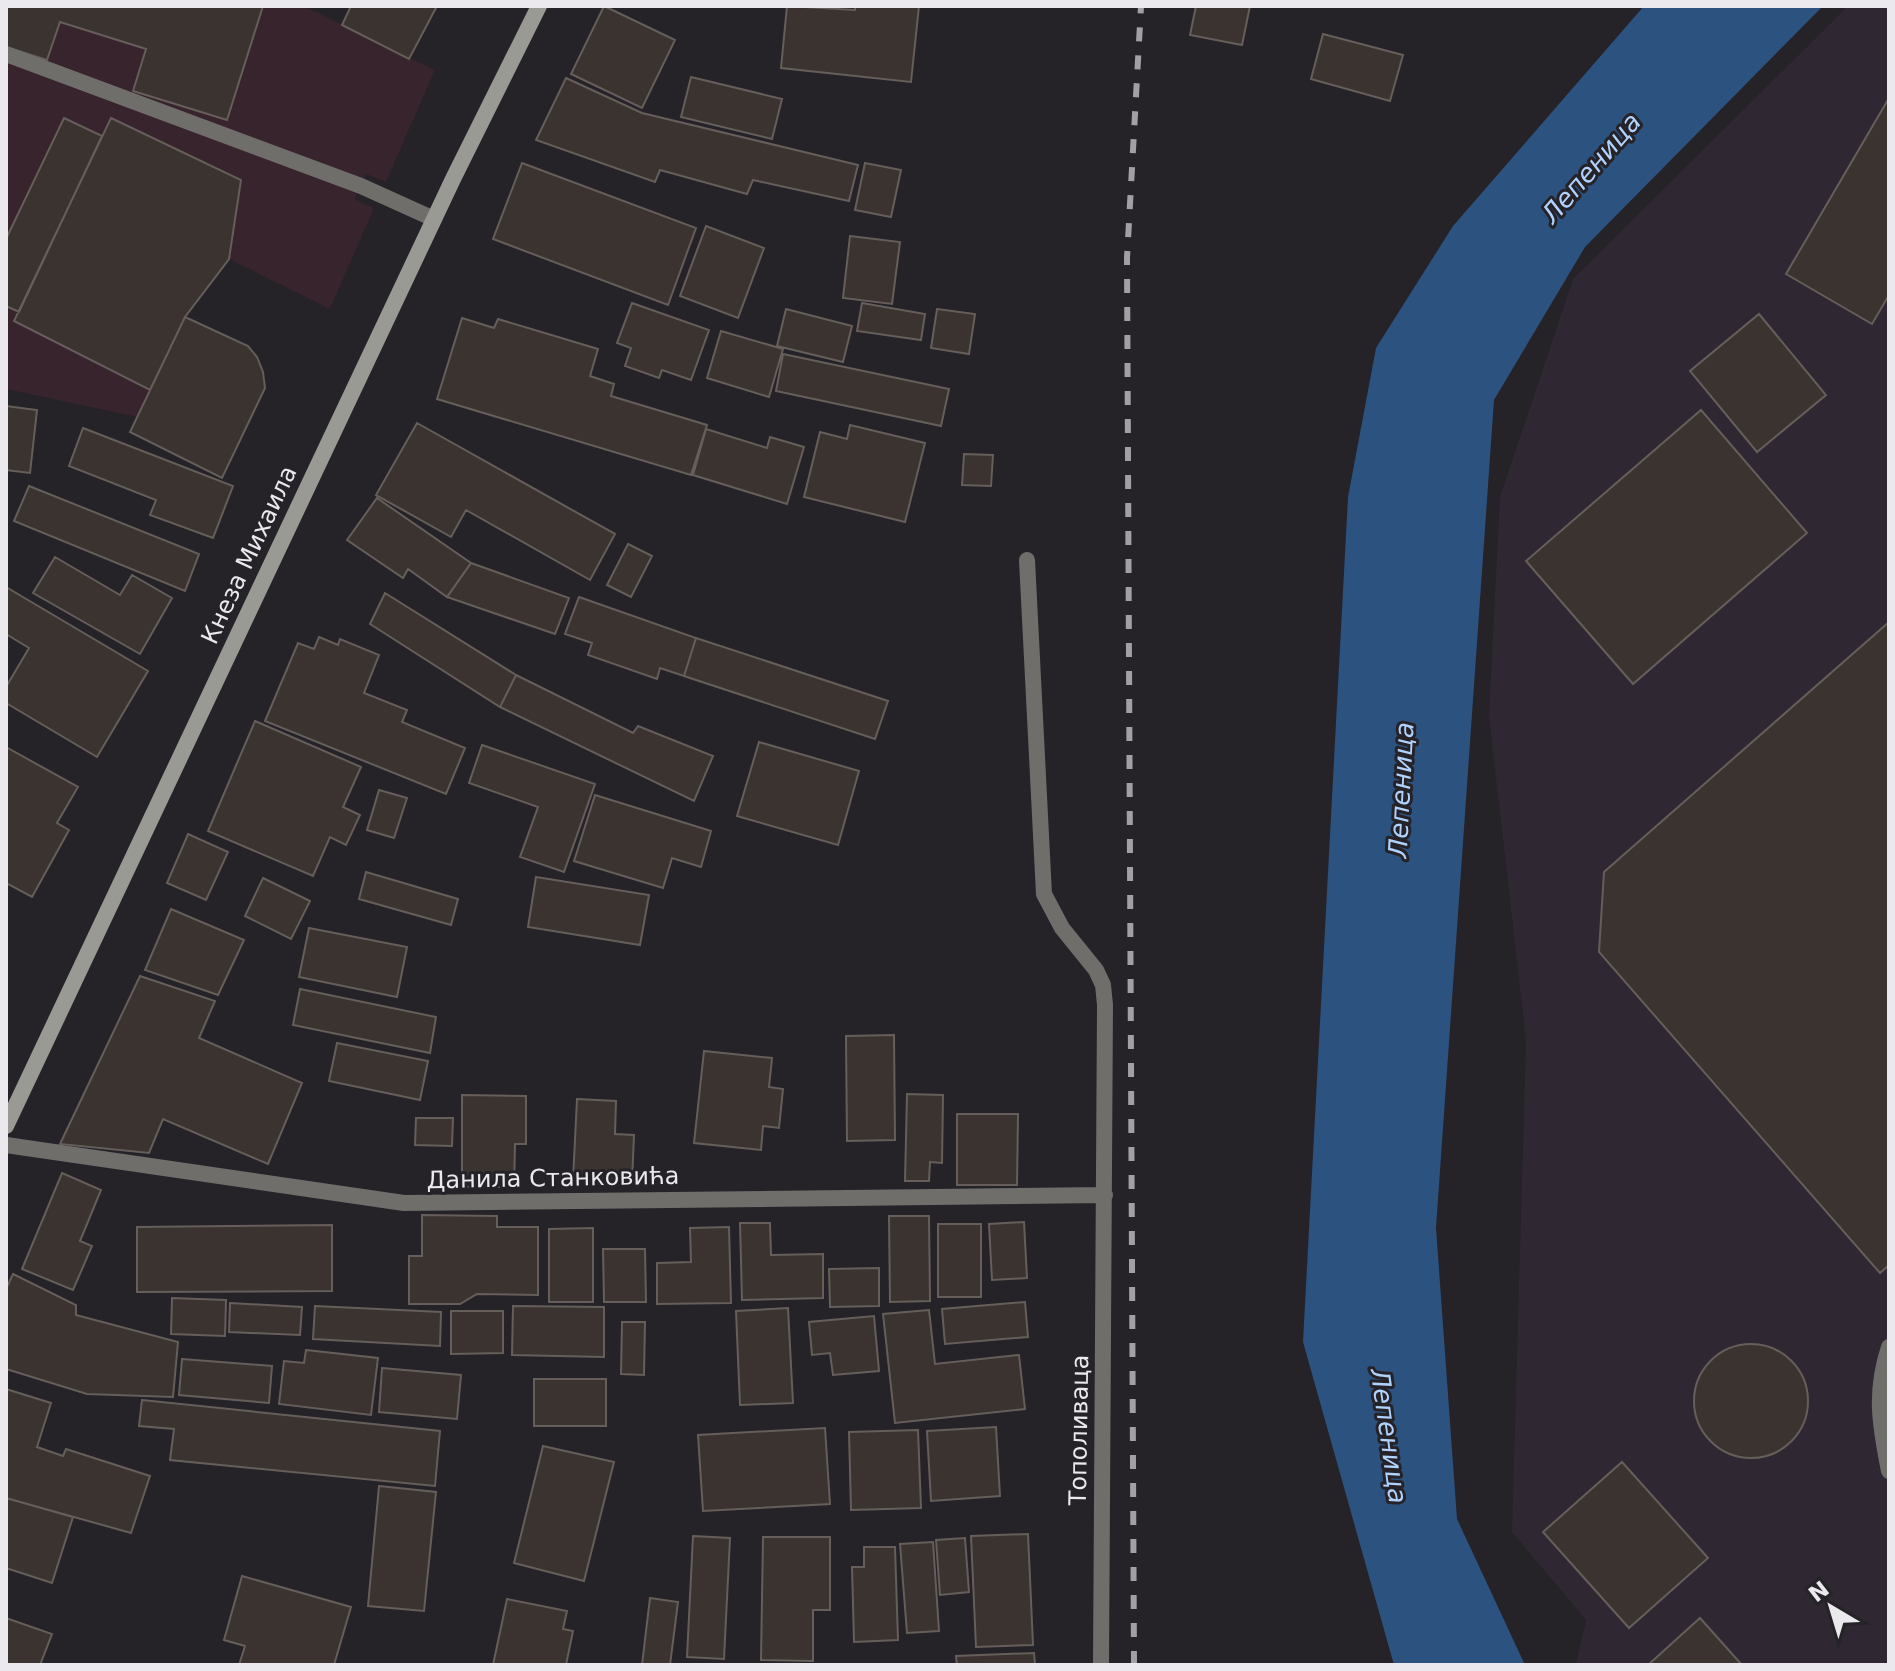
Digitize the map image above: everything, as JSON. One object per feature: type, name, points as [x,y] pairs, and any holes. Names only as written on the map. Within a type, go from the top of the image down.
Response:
[{"type":"main road","name":"Кнеза Михаила","points":[[6,1126],[434,219],[539,6]]},
{"type":"street","points":[[6,54],[361,186],[434,219]]},
{"type":"street","name":"Тополиваца","points":[[1027,560],[1044,894],[1062,928],[1096,970],[1103,985],[1105,1195],[1101,1665]]},
{"type":"street","name":"Данила Станковића","points":[[6,1145],[404,1203],[1105,1195]]},
{"type":"street","points":[[1889,1347],[1880,1382],[1878,1414],[1889,1471]]},
{"type":"shaded area","points":[[6,6],[304,6],[435,70],[386,182],[366,174],[355,199],[374,208],[330,309],[229,259],[185,317],[137,417],[6,389]]},
{"type":"shaded area","points":[[1848,6],[1889,6],[1889,1665],[1576,1665],[1586,1620],[1512,1532],[1526,1040],[1489,716],[1500,497],[1573,279]]},
{"type":"water","name":"Лепеница","points":[[1644,6],[1823,6],[1585,247],[1494,400],[1436,1228],[1457,1519],[1525,1665],[1394,1665],[1303,1342],[1348,497],[1376,348],[1453,226]]},
{"type":"building","points":[[6,6],[263,6],[227,120],[133,91],[146,49],[60,22],[47,60],[6,47]]},
{"type":"building","points":[[351,6],[437,6],[409,59],[342,25]]},
{"type":"building","points":[[604,6],[675,40],[642,108],[571,74]]},
{"type":"building","points":[[787,6],[855,10],[855,6],[919,6],[911,82],[781,68]]},
{"type":"building","points":[[1196,6],[1250,6],[1242,45],[1190,35]]},
{"type":"building","points":[[1323,34],[1403,55],[1390,101],[1311,79]]},
{"type":"building","points":[[691,77],[782,99],[772,139],[681,117]]},
{"type":"building","points":[[566,78],[642,113],[858,165],[849,201],[753,180],[747,194],[660,170],[655,182],[536,140]]},
{"type":"building","points":[[1889,98],[1889,295],[1872,324],[1786,274]]},
{"type":"building","points":[[64,118],[102,136],[19,312],[6,306],[6,239]]},
{"type":"building","points":[[111,118],[241,180],[229,259],[185,317],[150,390],[14,321]]},
{"type":"building","points":[[522,163],[696,228],[668,305],[493,239]]},
{"type":"building","points":[[865,163],[901,170],[891,217],[855,210]]},
{"type":"building","points":[[706,226],[764,248],[738,318],[680,296]]},
{"type":"building","points":[[850,236],[900,242],[892,304],[843,298]]},
{"type":"building","points":[[632,303],[709,330],[691,380],[662,370],[659,378],[625,366],[631,348],[617,343]]},
{"type":"building","points":[[862,303],[925,314],[921,340],[857,331]]},
{"type":"building","points":[[786,309],[852,326],[843,362],[777,346]]},
{"type":"building","points":[[937,309],[975,314],[969,354],[931,348]]},
{"type":"building","points":[[1759,314],[1826,395],[1757,452],[1690,371]]},
{"type":"building","points":[[185,317],[248,346],[263,372],[265,388],[222,478],[130,432]]},
{"type":"building","points":[[462,318],[494,328],[498,319],[598,349],[590,376],[614,384],[611,396],[707,425],[691,475],[437,399]]},
{"type":"building","points":[[721,331],[783,349],[769,397],[707,378]]},
{"type":"building","points":[[783,354],[949,389],[941,426],[776,391]]},
{"type":"building","points":[[6,406],[37,410],[30,473],[6,470]]},
{"type":"building","points":[[1701,410],[1807,533],[1633,684],[1526,561]]},
{"type":"building","points":[[417,423],[615,534],[590,580],[466,510],[451,537],[376,495]]},
{"type":"building","points":[[850,425],[925,443],[905,522],[804,497],[820,432],[847,439]]},
{"type":"building","points":[[83,428],[233,486],[213,538],[150,515],[156,500],[69,466]]},
{"type":"building","points":[[706,429],[767,448],[770,437],[804,447],[787,504],[693,475]]},
{"type":"building","points":[[964,454],[993,455],[991,486],[962,485]]},
{"type":"building","points":[[29,486],[199,554],[185,591],[14,521]]},
{"type":"building","points":[[377,498],[471,563],[447,597],[408,569],[403,578],[347,540]]},
{"type":"building","points":[[628,544],[652,556],[631,597],[607,585]]},
{"type":"building","points":[[55,557],[120,595],[132,575],[172,598],[140,654],[33,593]]},
{"type":"building","points":[[471,563],[569,598],[555,634],[447,597]]},
{"type":"building","points":[[6,587],[148,671],[97,757],[6,703],[6,687],[29,648],[6,634]]},
{"type":"building","points":[[385,593],[516,675],[500,707],[370,624]]},
{"type":"building","points":[[579,597],[696,638],[684,676],[660,668],[657,679],[588,655],[592,643],[565,634]]},
{"type":"building","points":[[1889,622],[1889,1265],[1880,1273],[1599,952],[1604,872]]},
{"type":"building","points":[[319,637],[338,645],[340,639],[379,655],[364,693],[407,710],[402,722],[465,748],[446,794],[265,721],[298,643],[314,649]]},
{"type":"building","points":[[696,638],[888,701],[875,739],[684,676]]},
{"type":"building","points":[[516,675],[633,733],[638,726],[713,756],[694,801],[500,707]]},
{"type":"building","points":[[255,721],[361,767],[343,807],[360,815],[346,845],[330,837],[313,876],[208,831]]},
{"type":"building","points":[[759,742],[859,771],[838,845],[737,816]]},
{"type":"building","points":[[482,745],[595,784],[564,872],[520,857],[538,807],[469,783]]},
{"type":"building","points":[[6,747],[78,787],[57,823],[69,830],[32,897],[6,883]]},
{"type":"building","points":[[379,790],[407,798],[394,838],[367,830]]},
{"type":"building","points":[[595,795],[711,831],[701,867],[672,858],[663,888],[574,861]]},
{"type":"building","points":[[188,834],[228,852],[206,900],[167,883]]},
{"type":"building","points":[[366,872],[458,899],[451,925],[359,899]]},
{"type":"building","points":[[536,877],[649,895],[640,945],[528,927]]},
{"type":"building","points":[[263,878],[310,901],[291,939],[245,916]]},
{"type":"building","points":[[171,909],[244,940],[218,995],[145,970]]},
{"type":"building","points":[[309,928],[407,947],[397,997],[299,977]]},
{"type":"building","points":[[140,976],[215,1001],[199,1038],[302,1083],[268,1164],[163,1119],[149,1153],[60,1144]]},
{"type":"building","points":[[300,989],[436,1017],[430,1053],[293,1025]]},
{"type":"building","points":[[894,1035],[895,1140],[847,1141],[846,1036]]},
{"type":"building","points":[[337,1043],[428,1061],[420,1100],[329,1081]]},
{"type":"building","points":[[704,1051],[772,1058],[769,1087],[783,1089],[779,1128],[763,1126],[761,1150],[694,1143]]},
{"type":"building","points":[[907,1094],[943,1095],[942,1163],[930,1162],[929,1181],[905,1181]]},
{"type":"building","points":[[462,1095],[526,1096],[526,1144],[515,1144],[514,1187],[462,1187]]},
{"type":"building","points":[[577,1099],[616,1101],[615,1134],[634,1135],[632,1182],[573,1180]]},
{"type":"building","points":[[957,1114],[1018,1114],[1017,1185],[957,1185]]},
{"type":"building","points":[[416,1118],[453,1118],[452,1146],[415,1145]]},
{"type":"building","points":[[62,1173],[101,1190],[80,1241],[92,1246],[73,1290],[22,1269]]},
{"type":"building","points":[[422,1215],[497,1216],[497,1227],[538,1227],[538,1295],[477,1294],[460,1304],[409,1304],[409,1256],[422,1256]]},
{"type":"building","points":[[889,1216],[929,1216],[930,1301],[890,1302]]},
{"type":"building","points":[[1024,1222],[1027,1278],[992,1280],[989,1224]]},
{"type":"building","points":[[740,1223],[770,1223],[771,1255],[823,1254],[823,1298],[742,1300]]},
{"type":"building","points":[[938,1224],[981,1224],[981,1297],[938,1297]]},
{"type":"building","points":[[332,1225],[332,1291],[137,1292],[137,1227]]},
{"type":"building","points":[[729,1227],[731,1303],[657,1304],[657,1263],[691,1262],[690,1228]]},
{"type":"building","points":[[593,1228],[593,1302],[549,1302],[549,1229]]},
{"type":"building","points":[[603,1249],[645,1249],[646,1302],[604,1302]]},
{"type":"building","points":[[879,1268],[879,1306],[830,1307],[829,1269]]},
{"type":"building","points":[[13,1274],[76,1305],[76,1315],[178,1342],[173,1397],[87,1394],[6,1369],[6,1289]]},
{"type":"building","points":[[172,1298],[226,1300],[225,1336],[171,1334]]},
{"type":"building","points":[[1025,1302],[1028,1337],[945,1344],[942,1309]]},
{"type":"building","points":[[230,1303],[302,1307],[300,1335],[229,1332]]},
{"type":"building","points":[[315,1306],[441,1312],[440,1346],[313,1339]]},
{"type":"building","points":[[513,1306],[604,1307],[604,1357],[512,1355]]},
{"type":"building","points":[[788,1308],[793,1403],[740,1405],[736,1311]]},
{"type":"building","points":[[929,1310],[935,1364],[1019,1355],[1025,1409],[895,1423],[883,1314]]},
{"type":"building","points":[[451,1311],[503,1311],[503,1353],[451,1354]]},
{"type":"building","points":[[874,1316],[879,1371],[833,1375],[830,1353],[812,1355],[809,1322]]},
{"type":"building","points":[[622,1322],[645,1322],[644,1375],[621,1374]]},
{"type":"building","points":[[1751,1344],[1773,1349],[1791,1361],[1803,1379],[1808,1401],[1803,1423],[1791,1441],[1773,1453],[1751,1458],[1729,1453],[1711,1441],[1699,1423],[1694,1401],[1699,1379],[1711,1361],[1729,1349]]},
{"type":"building","points":[[306,1350],[378,1358],[371,1415],[279,1404],[284,1361],[304,1363]]},
{"type":"building","points":[[182,1359],[272,1366],[269,1403],[179,1395]]},
{"type":"building","points":[[382,1368],[461,1375],[457,1419],[379,1412]]},
{"type":"building","points":[[534,1379],[606,1379],[606,1426],[534,1426]]},
{"type":"building","points":[[6,1389],[51,1403],[37,1447],[63,1456],[66,1449],[150,1476],[131,1533],[6,1498]]},
{"type":"building","points":[[142,1400],[440,1431],[435,1486],[170,1460],[174,1429],[139,1426]]},
{"type":"building","points":[[996,1427],[1000,1496],[931,1501],[927,1431]]},
{"type":"building","points":[[825,1428],[830,1504],[703,1511],[698,1435]]},
{"type":"building","points":[[918,1430],[921,1508],[851,1510],[849,1432]]},
{"type":"building","points":[[543,1446],[614,1462],[584,1581],[514,1563]]},
{"type":"building","points":[[1622,1462],[1708,1558],[1629,1628],[1543,1532]]},
{"type":"building","points":[[379,1486],[436,1492],[424,1611],[368,1606]]},
{"type":"building","points":[[6,1498],[73,1517],[52,1583],[6,1568]]},
{"type":"building","points":[[1028,1534],[1033,1645],[976,1647],[971,1536]]},
{"type":"building","points":[[693,1536],[730,1538],[724,1659],[687,1657]]},
{"type":"building","points":[[763,1537],[830,1537],[830,1610],[813,1610],[813,1661],[761,1660]]},
{"type":"building","points":[[965,1538],[969,1592],[940,1595],[936,1540]]},
{"type":"building","points":[[933,1542],[939,1631],[907,1633],[900,1544]]},
{"type":"building","points":[[864,1547],[895,1547],[898,1640],[854,1642],[852,1567],[864,1567]]},
{"type":"building","points":[[242,1576],[351,1607],[334,1665],[239,1665],[245,1646],[224,1640]]},
{"type":"building","points":[[650,1598],[678,1602],[670,1665],[642,1665]]},
{"type":"building","points":[[507,1599],[567,1611],[563,1629],[573,1631],[566,1665],[493,1665]]},
{"type":"building","points":[[6,1618],[52,1634],[40,1665],[6,1665]]},
{"type":"building","points":[[1700,1618],[1742,1665],[1648,1665]]},
{"type":"building","points":[[1034,1653],[1035,1665],[957,1665],[956,1656]]},
{"type":"railway","points":[[1134,1665],[1127,258],[1141,6]]}]
